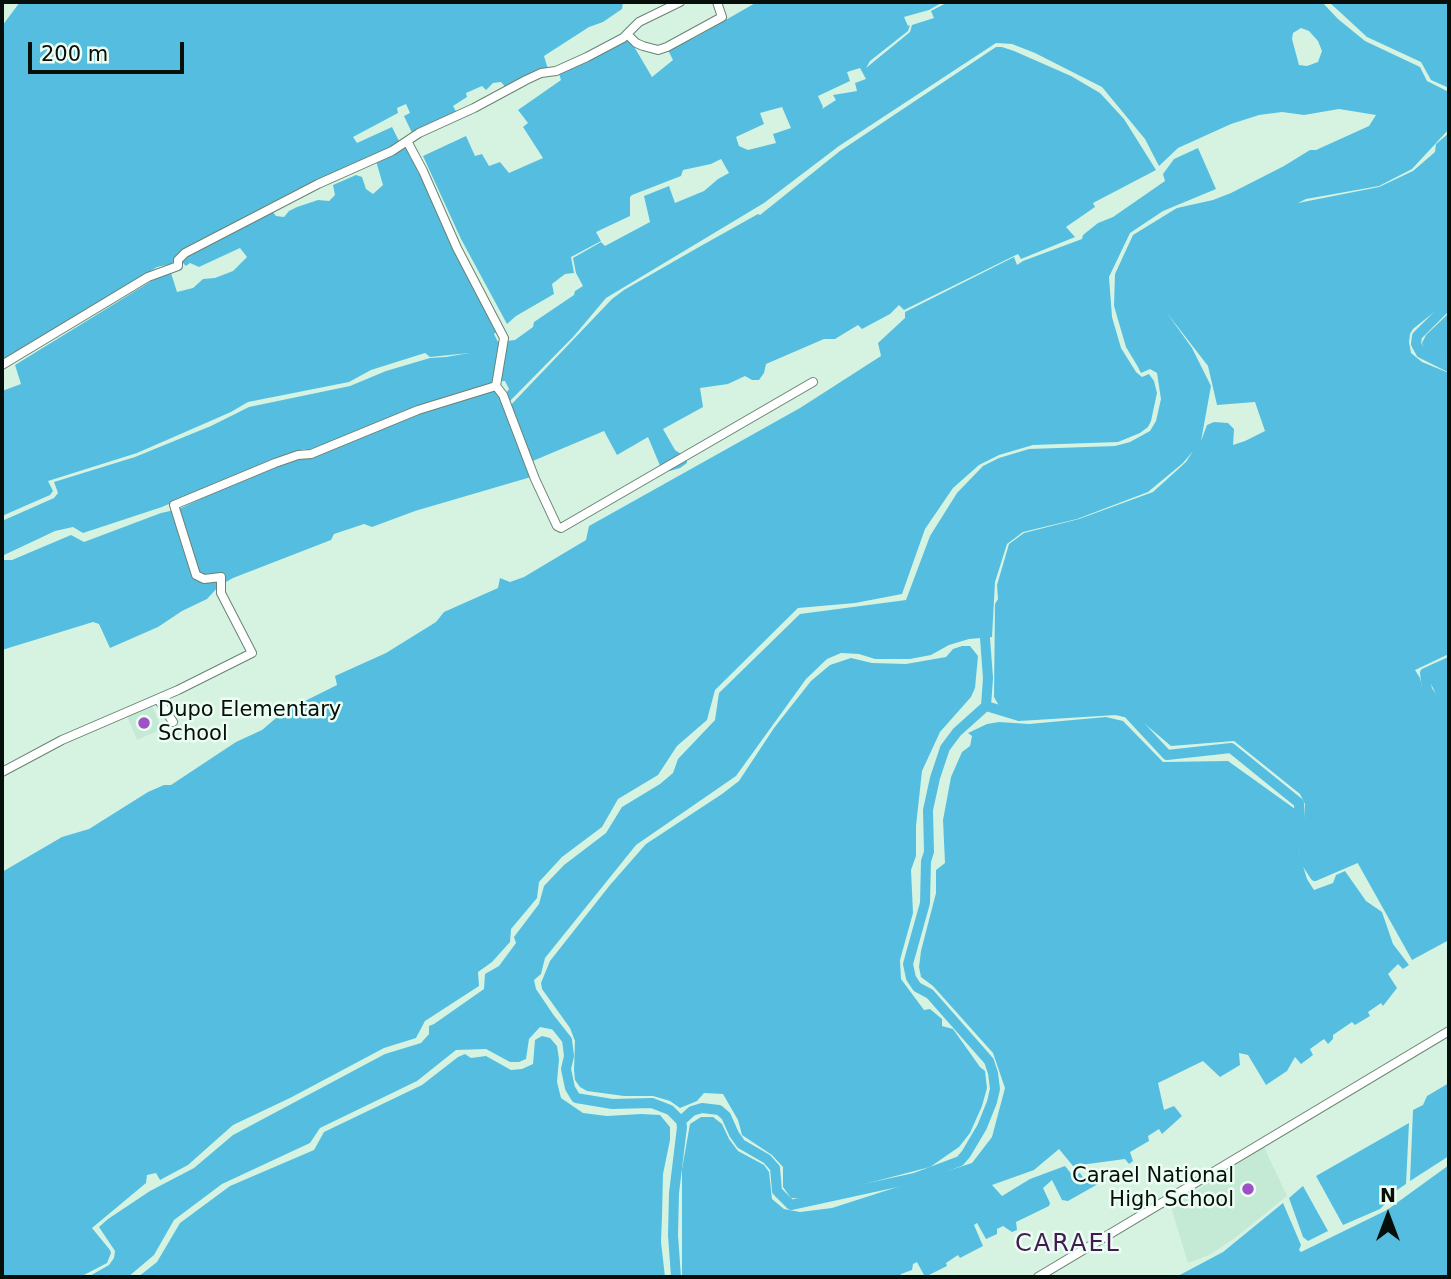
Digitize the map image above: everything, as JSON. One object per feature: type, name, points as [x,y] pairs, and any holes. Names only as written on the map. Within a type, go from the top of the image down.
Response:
[{"type":"street","points":[[2,365],[148,277],[178,266],[178,260],[185,253],[306,190],[392,151],[419,133],[474,108],[526,79],[563,68],[628,35],[639,22],[680,2]]},
{"type":"street","points":[[628,35],[643,46],[658,50],[667,47],[722,17],[718,2]]},
{"type":"street","points":[[407,141],[457,248],[505,340],[497,384],[534,479],[557,526],[561,528],[813,382]]},
{"type":"street","points":[[2,772],[62,740],[158,699],[251,654],[227,607],[221,590],[221,577],[204,579],[196,575],[174,505],[275,463],[298,455],[311,454],[418,410],[497,384]]},
{"type":"street","points":[[158,699],[173,722]]},
{"type":"street","points":[[1038,1277],[1449,1031]]},
{"type":"shaded area","name":"Dupo Elementary School","points":[[152,706],[162,729],[137,740],[127,716]]},
{"type":"shaded area","points":[[1264,1147],[1287,1196],[1235,1238],[1211,1254],[1188,1263],[1171,1207]]},
{"type":"water","points":[[20,2],[623,2],[622,9],[603,22],[589,27],[544,56],[548,69],[507,89],[501,82],[493,83],[486,90],[482,86],[466,93],[467,97],[453,106],[457,113],[413,135],[404,116],[410,113],[406,104],[397,108],[398,113],[353,137],[357,143],[392,127],[400,143],[267,205],[222,233],[183,252],[171,264],[157,267],[2,362],[2,26]]},
{"type":"water","points":[[757,2],[943,2],[929,10],[904,17],[908,26],[910,25],[908,31],[870,61],[866,68],[910,32],[912,25],[934,18],[931,11],[948,2],[1322,2],[1365,41],[1420,67],[1427,81],[1449,92],[1449,129],[1412,169],[1379,186],[1306,199],[1298,203],[1379,187],[1413,171],[1435,152],[1436,144],[1449,133],[1449,300],[1413,329],[1409,342],[1411,353],[1422,362],[1449,373],[1449,654],[1415,670],[1422,687],[1449,730],[1449,779],[1442,795],[1429,811],[1395,839],[1315,871],[1309,864],[1303,835],[1305,804],[1300,794],[1234,741],[1171,746],[1126,708],[1077,708],[1023,714],[1006,711],[999,706],[994,697],[995,604],[998,599],[997,585],[1009,544],[1024,533],[1079,519],[1153,492],[1186,462],[1193,451],[1183,463],[1148,492],[1077,519],[1023,532],[1007,544],[995,582],[992,637],[969,639],[949,645],[931,655],[910,659],[875,659],[859,654],[841,653],[827,659],[806,679],[736,776],[636,845],[545,958],[541,974],[534,980],[536,989],[565,1032],[540,1027],[529,1039],[526,1059],[519,1062],[510,1062],[486,1049],[456,1050],[417,1081],[320,1128],[310,1143],[222,1184],[174,1220],[154,1255],[128,1277],[88,1277],[109,1265],[114,1258],[115,1251],[99,1227],[108,1219],[150,1191],[194,1168],[233,1135],[385,1054],[421,1043],[429,1034],[429,1026],[484,989],[485,974],[499,966],[516,943],[514,937],[539,904],[544,886],[564,865],[606,833],[622,807],[673,773],[678,759],[715,720],[719,693],[800,614],[906,600],[930,536],[957,493],[983,466],[1029,449],[1115,446],[1130,442],[1150,431],[1156,421],[1161,399],[1157,373],[1150,369],[1141,373],[1126,347],[1114,306],[1115,274],[1133,235],[1177,208],[1231,193],[1310,150],[1316,150],[1369,126],[1376,115],[1339,109],[1304,115],[1282,112],[1259,115],[1231,124],[1178,148],[1159,166],[1145,139],[1102,87],[1035,53],[1012,44],[996,43],[839,146],[764,203],[606,298],[574,336],[510,401],[505,381],[497,381],[308,450],[270,460],[162,507],[83,533],[73,527],[55,531],[2,556],[2,521],[54,498],[58,493],[54,482],[135,457],[211,426],[249,407],[350,386],[386,371],[430,358],[469,353],[430,357],[425,353],[371,370],[349,382],[248,402],[137,453],[48,481],[53,491],[50,495],[2,516],[2,391],[21,384],[15,365],[158,277],[171,273],[177,292],[193,288],[203,279],[215,278],[233,271],[247,257],[240,248],[199,267],[190,263],[186,266],[181,261],[187,254],[272,211],[276,216],[284,217],[297,207],[318,200],[329,201],[335,195],[333,185],[356,175],[362,177],[366,189],[373,194],[383,185],[376,161],[409,146],[502,327],[494,334],[498,342],[515,340],[533,327],[534,322],[583,286],[576,273],[573,258],[601,242],[605,246],[650,222],[644,196],[669,186],[675,203],[704,191],[729,173],[721,159],[683,170],[681,176],[632,195],[630,216],[596,232],[601,241],[571,257],[574,273],[565,274],[552,284],[554,294],[507,324],[461,239],[423,156],[466,136],[475,156],[482,154],[489,166],[500,162],[509,173],[543,158],[523,127],[528,123],[518,110],[561,80],[559,74],[629,38],[652,77],[673,60],[668,50]],"holes":[[[1301,28],[1309,31],[1318,41],[1322,51],[1318,62],[1307,66],[1299,65],[1293,33]],[[860,68],[866,79],[855,83],[857,91],[833,95],[836,100],[822,109],[818,96],[850,81],[847,72]],[[782,107],[791,128],[773,134],[776,143],[748,150],[739,146],[736,137],[764,124],[760,113]],[[1167,313],[1208,366],[1217,405],[1255,402],[1265,431],[1233,445],[1234,429],[1228,423],[1214,422],[1207,425],[1201,441],[1211,386],[1192,348]]]},
{"type":"water","points":[[1329,2],[1449,2],[1449,88],[1431,80],[1421,62],[1367,37]]},
{"type":"water","points":[[996,47],[1014,51],[1071,76],[1100,93],[1124,119],[1156,170],[1093,203],[1095,207],[1066,227],[1075,237],[1021,259],[1018,254],[904,310],[899,305],[890,314],[862,329],[858,325],[835,339],[824,339],[766,364],[759,380],[745,376],[728,384],[700,388],[703,407],[663,429],[675,450],[687,458],[687,463],[680,468],[670,471],[667,465],[661,468],[648,437],[617,455],[604,431],[528,463],[531,477],[415,511],[372,527],[364,524],[334,534],[331,540],[233,578],[219,586],[207,599],[158,627],[110,648],[99,624],[93,622],[2,650],[2,560],[12,560],[71,535],[84,542],[161,513],[179,509],[241,480],[442,406],[498,391],[507,409],[612,299],[624,290],[760,215],[840,151]]},
{"type":"water","points":[[1198,148],[1216,189],[1163,211],[1130,233],[1109,277],[1112,317],[1121,348],[1136,372],[1142,377],[1149,374],[1154,381],[1157,393],[1148,427],[1118,442],[1033,445],[999,455],[979,465],[953,488],[925,529],[902,594],[855,603],[798,608],[715,690],[707,720],[677,746],[658,775],[618,799],[602,827],[562,857],[539,882],[537,898],[511,929],[510,942],[492,962],[478,972],[479,986],[425,1021],[416,1038],[384,1048],[233,1125],[188,1165],[160,1180],[156,1173],[147,1175],[146,1183],[92,1228],[110,1250],[107,1263],[80,1277],[2,1277],[2,872],[62,837],[89,829],[148,792],[171,785],[236,742],[262,730],[283,712],[337,685],[335,676],[386,653],[436,622],[444,612],[498,588],[500,578],[510,582],[524,577],[586,540],[589,526],[800,408],[881,356],[878,343],[905,318],[905,312],[1014,257],[1017,265],[1082,239],[1083,235],[1098,223],[1113,217],[1165,181],[1163,174],[1174,159]]},
{"type":"water","points":[[1449,313],[1449,362],[1424,350],[1422,343],[1426,335]]},
{"type":"water","points":[[970,646],[978,656],[975,688],[971,697],[940,732],[922,771],[916,826],[916,856],[911,870],[913,913],[900,960],[901,979],[924,1010],[930,1009],[942,1019],[942,1026],[953,1029],[985,1071],[987,1088],[982,1106],[970,1133],[959,1147],[930,1167],[807,1199],[791,1198],[783,1187],[783,1167],[772,1155],[742,1135],[738,1120],[723,1094],[704,1093],[697,1101],[680,1108],[670,1101],[653,1096],[624,1096],[587,1091],[580,1087],[575,1080],[575,1041],[570,1028],[542,989],[541,983],[550,961],[610,885],[646,844],[739,781],[774,728],[811,681],[830,665],[851,658],[872,663],[906,664],[946,657],[953,649]]},
{"type":"water","points":[[1449,665],[1449,714],[1429,680],[1430,674]]},
{"type":"water","points":[[1106,717],[1123,721],[1163,762],[1228,761],[1295,809],[1295,830],[1300,856],[1307,879],[1314,890],[1333,883],[1336,875],[1345,871],[1366,901],[1382,912],[1393,944],[1409,965],[1403,969],[1398,964],[1388,974],[1397,988],[1383,1006],[1381,1003],[1368,1012],[1370,1016],[1355,1025],[1352,1022],[1333,1035],[1328,1044],[1324,1039],[1310,1049],[1313,1055],[1301,1064],[1295,1057],[1287,1071],[1266,1085],[1248,1055],[1239,1053],[1240,1065],[1220,1077],[1203,1061],[1158,1083],[1164,1110],[1174,1106],[1182,1116],[1162,1134],[1159,1129],[1148,1136],[1149,1141],[1130,1152],[1133,1161],[1129,1164],[1125,1159],[1073,1166],[1059,1149],[1034,1170],[992,1185],[1002,1196],[1030,1179],[1065,1166],[1073,1176],[1080,1173],[1084,1179],[1102,1173],[1105,1180],[1068,1201],[1062,1200],[1052,1180],[1043,1188],[1049,1206],[1016,1222],[1017,1230],[1012,1232],[1003,1226],[997,1229],[997,1234],[986,1239],[977,1223],[974,1225],[983,1246],[960,1258],[958,1255],[946,1263],[947,1266],[925,1277],[917,1262],[913,1264],[912,1270],[900,1277],[682,1277],[682,1169],[690,1124],[701,1117],[713,1117],[722,1124],[738,1151],[764,1165],[769,1172],[772,1199],[784,1209],[800,1212],[832,1208],[972,1163],[992,1137],[1005,1088],[993,1053],[933,986],[921,977],[919,967],[936,893],[936,870],[945,863],[943,820],[951,777],[962,752],[970,746],[972,736],[968,733],[987,724],[1029,724]]},
{"type":"water","points":[[1449,791],[1449,940],[1412,960],[1356,860],[1396,844],[1437,808]]},
{"type":"water","points":[[542,1036],[550,1038],[557,1046],[557,1082],[561,1098],[583,1113],[607,1116],[660,1115],[670,1127],[663,1174],[661,1242],[665,1277],[138,1277],[157,1262],[180,1223],[230,1186],[314,1150],[324,1132],[422,1085],[465,1054],[471,1058],[486,1056],[511,1070],[533,1064],[535,1040]]},
{"type":"water","points":[[1449,1083],[1449,1156],[1410,1181],[1413,1110],[1423,1105],[1427,1096]]},
{"type":"water","points":[[1409,1123],[1406,1184],[1391,1194],[1390,1199],[1380,1209],[1343,1225],[1316,1176]]},
{"type":"water","points":[[1449,1165],[1449,1277],[1176,1277],[1223,1252],[1283,1203],[1301,1245],[1301,1252],[1387,1210]]},
{"type":"water","points":[[1303,1186],[1328,1231],[1308,1241],[1303,1237],[1289,1198]]},
{"type":"waterway","points":[[1449,304],[1417,336],[1416,344],[1421,353],[1449,367]]},
{"type":"waterway","points":[[681,1121],[692,1111],[702,1108],[719,1110],[726,1116],[741,1144],[767,1159],[775,1168],[777,1191],[791,1205],[915,1178],[960,1161],[966,1154],[982,1127],[992,1102],[995,1089],[993,1073],[989,1061],[930,994],[917,987],[911,978],[908,964],[925,903],[926,861],[929,852],[928,810],[935,778],[945,748],[957,732],[986,706],[988,678],[984,625]]},
{"type":"waterway","points":[[1449,662],[1425,673],[1427,690],[1449,720]]},
{"type":"waterway","points":[[986,706],[1019,716],[1116,710],[1128,713],[1167,755],[1231,748],[1299,803],[1300,832],[1306,862],[1315,876],[1392,843],[1432,812],[1449,786]]},
{"type":"waterway","points":[[552,1021],[567,1040],[569,1056],[566,1069],[570,1088],[576,1098],[612,1104],[652,1103],[670,1110],[681,1121],[674,1193],[676,1277]]},
{"type":"place","name":"Dupo Elementary School","points":[[144,723]]},
{"type":"place","name":"Carael National High School","points":[[1248,1189]]},
{"type":"district","name":"CARAEL","points":[[1068,1245]]}]
